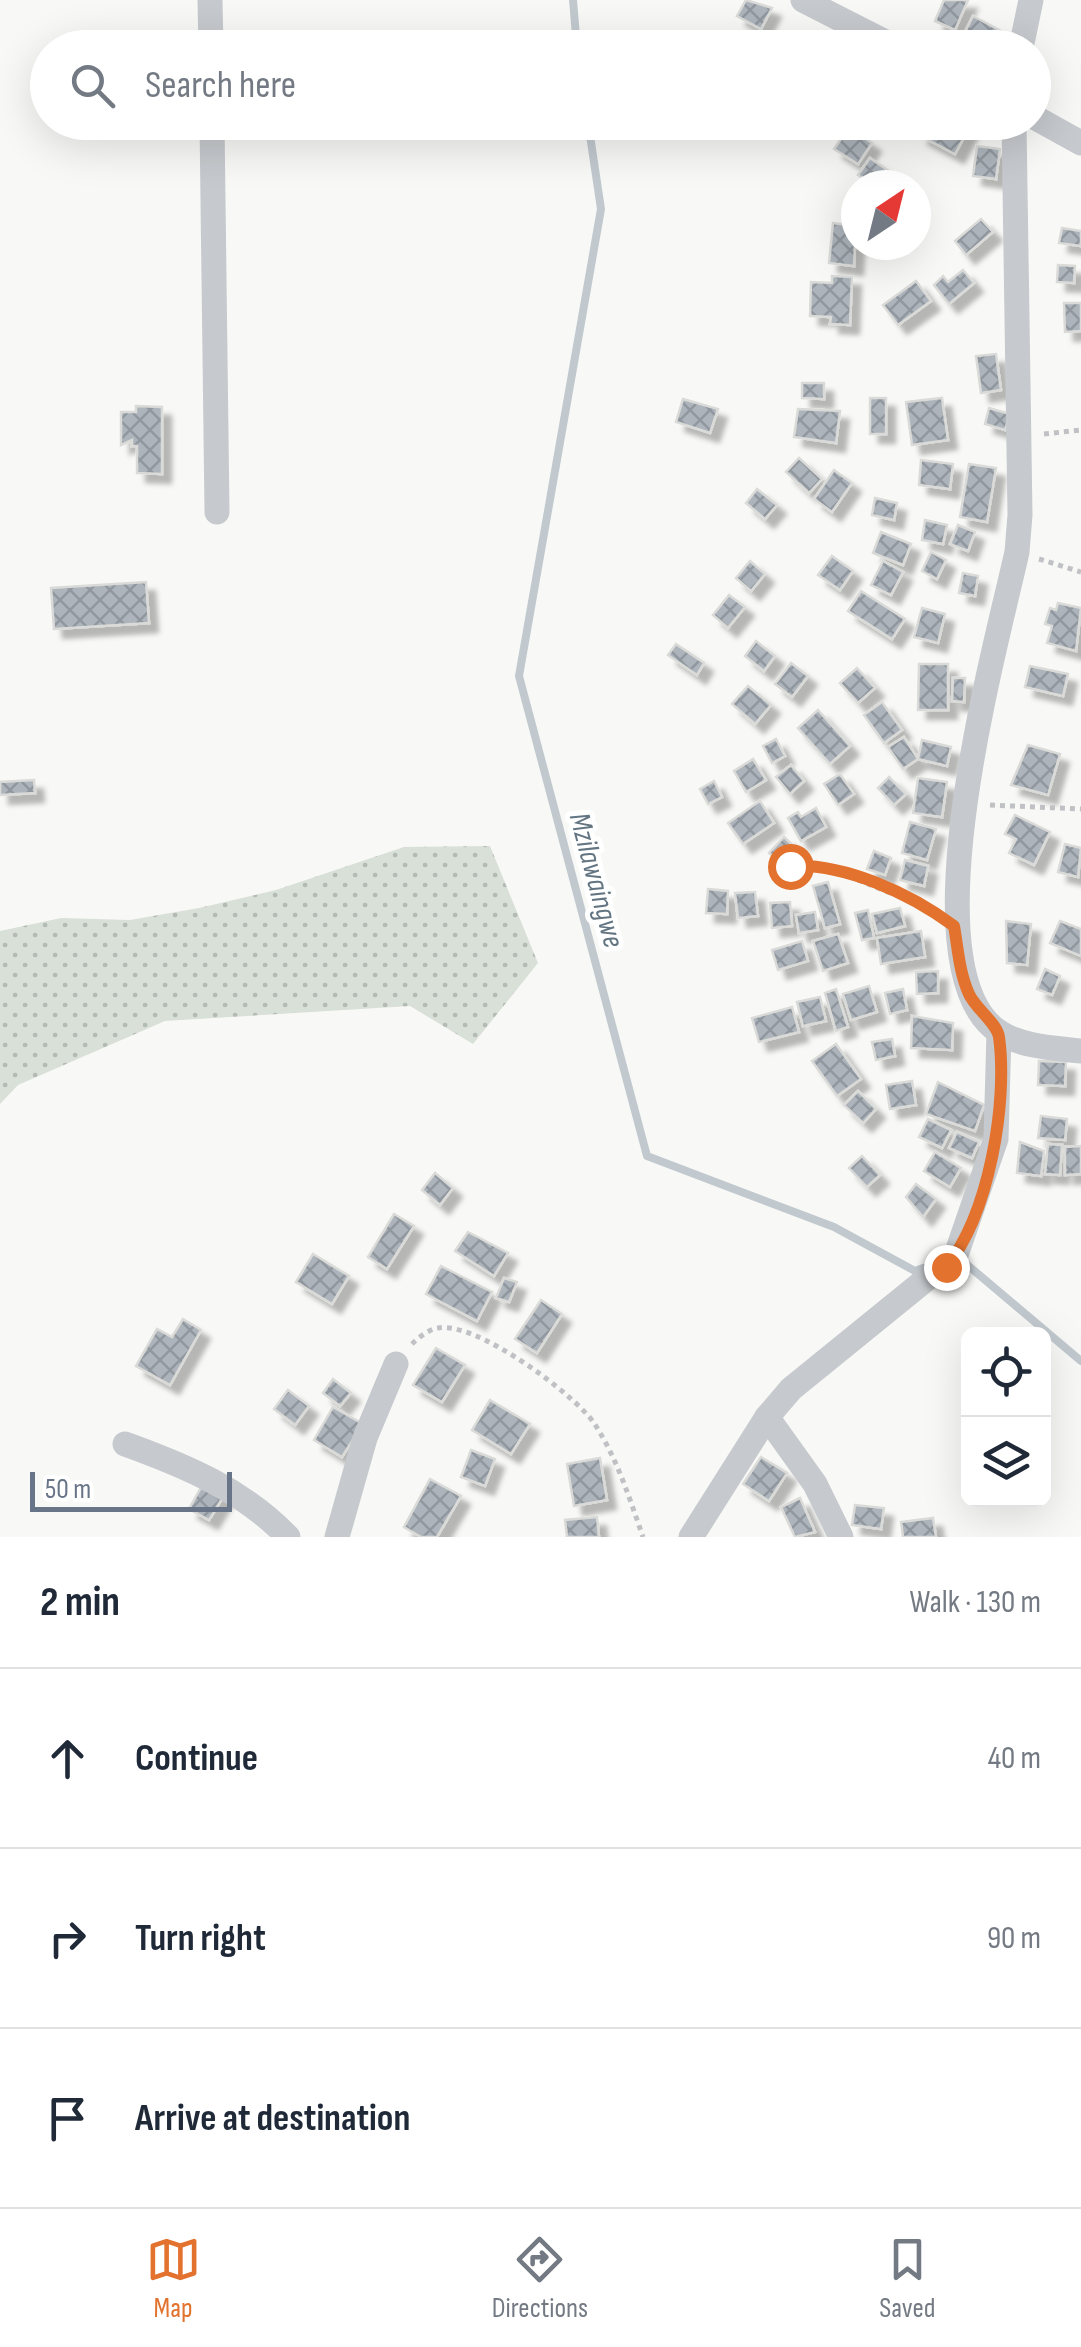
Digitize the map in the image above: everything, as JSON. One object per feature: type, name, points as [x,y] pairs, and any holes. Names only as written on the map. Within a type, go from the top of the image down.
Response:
[{"type":"street","points":[[210,0],[211,30]]},
{"type":"street","points":[[803,0],[862,30]]},
{"type":"street","points":[[1025,30],[1031,0]]},
{"type":"street","points":[[1051,126],[1081,143]]},
{"type":"street","points":[[212,140],[217,512]]},
{"type":"street","points":[[1014,140],[1021,436],[1017,552],[958,850],[954,926],[968,993],[999,1032],[1022,1042],[1081,1051]]},
{"type":"street","points":[[691,1537],[767,1417],[806,1374],[933,1278],[956,1255],[996,1139],[999,1032]]},
{"type":"street","points":[[337,1537],[365,1438],[396,1364]]},
{"type":"street","points":[[767,1417],[815,1484],[841,1537]]},
{"type":"street","points":[[125,1444],[195,1469],[236,1494],[288,1537]]},
{"type":"path","points":[[1021,436],[1081,430]]},
{"type":"path","points":[[1017,552],[1081,572]]},
{"type":"path","points":[[967,804],[1081,809]]},
{"type":"path","points":[[790,866],[818,864],[857,878],[928,906],[954,926]]},
{"type":"path","points":[[396,1364],[416,1339],[438,1328],[460,1330],[485,1341],[541,1374],[592,1420],[618,1466],[642,1537]]},
{"type":"shaded area","points":[[490,846],[538,963],[473,1044],[410,1006],[165,1021],[18,1085],[0,1104],[0,931],[61,918],[130,920],[199,908],[276,890],[404,847]]},
{"type":"building","points":[[746,0],[772,8],[761,29],[737,16]]},
{"type":"building","points":[[944,0],[968,0],[955,30],[935,21]]},
{"type":"building","points":[[973,16],[999,30],[966,30]]},
{"type":"building","points":[[840,140],[872,143],[858,164],[834,149]]},
{"type":"building","points":[[928,140],[962,140],[955,154]]},
{"type":"building","points":[[977,146],[1000,149],[996,179],[973,176]]},
{"type":"building","points":[[870,158],[887,170],[862,170]]},
{"type":"building","points":[[981,219],[993,232],[966,255],[955,241]]},
{"type":"building","points":[[833,223],[841,224],[841,260],[854,260],[854,266],[829,263]]},
{"type":"building","points":[[1062,228],[1081,231],[1081,246],[1059,243]]},
{"type":"building","points":[[1058,265],[1075,266],[1074,283],[1057,282]]},
{"type":"building","points":[[963,270],[974,283],[949,304],[934,285],[943,276],[948,282]]},
{"type":"building","points":[[832,276],[852,277],[850,325],[830,324],[831,317],[810,316],[811,282],[832,283]]},
{"type":"building","points":[[916,281],[931,301],[898,325],[883,305]]},
{"type":"building","points":[[1064,303],[1081,303],[1081,331],[1065,332]]},
{"type":"building","points":[[996,354],[1001,390],[981,393],[976,356]]},
{"type":"building","points":[[802,383],[824,383],[824,399],[802,398]]},
{"type":"building","points":[[870,398],[886,398],[886,434],[870,434]]},
{"type":"building","points":[[942,398],[948,440],[912,445],[906,402]]},
{"type":"building","points":[[683,399],[718,409],[710,433],[676,422]]},
{"type":"building","points":[[136,406],[162,407],[162,474],[137,473],[137,446],[132,446],[132,440],[121,445],[121,412],[136,412]]},
{"type":"building","points":[[989,408],[1010,414],[1005,430],[985,424]]},
{"type":"building","points":[[798,409],[840,411],[836,443],[794,437]]},
{"type":"building","points":[[799,458],[822,479],[809,493],[786,472]]},
{"type":"building","points":[[921,460],[953,464],[950,489],[919,485]]},
{"type":"building","points":[[969,464],[996,468],[987,522],[960,517]]},
{"type":"building","points":[[834,470],[852,483],[832,512],[814,499]]},
{"type":"building","points":[[757,489],[777,505],[765,519],[746,503]]},
{"type":"building","points":[[875,498],[897,503],[894,520],[872,515]]},
{"type":"building","points":[[925,520],[947,525],[943,544],[922,540]]},
{"type":"building","points":[[958,525],[975,532],[968,551],[950,544]]},
{"type":"building","points":[[881,532],[911,544],[903,565],[873,553]]},
{"type":"building","points":[[931,552],[946,560],[937,579],[922,571]]},
{"type":"building","points":[[832,556],[853,571],[840,590],[818,575]]},
{"type":"building","points":[[750,561],[765,574],[751,591],[736,578]]},
{"type":"building","points":[[883,561],[903,572],[891,595],[871,585]]},
{"type":"building","points":[[963,573],[978,576],[975,596],[959,593]]},
{"type":"building","points":[[146,582],[149,623],[54,629],[51,588]]},
{"type":"building","points":[[861,591],[905,619],[892,639],[848,611]]},
{"type":"building","points":[[729,595],[745,607],[728,628],[713,615]]},
{"type":"building","points":[[1058,603],[1081,608],[1076,651],[1047,643],[1052,626],[1045,624],[1050,608],[1056,610]]},
{"type":"building","points":[[922,608],[945,614],[938,643],[914,637]]},
{"type":"building","points":[[756,641],[775,656],[764,671],[745,656]]},
{"type":"building","points":[[676,644],[704,663],[697,675],[668,655]]},
{"type":"building","points":[[791,663],[808,676],[792,697],[775,684]]},
{"type":"building","points":[[919,664],[948,664],[948,710],[918,710]]},
{"type":"building","points":[[1030,666],[1068,674],[1063,696],[1025,687]]},
{"type":"building","points":[[857,668],[875,688],[858,703],[840,683]]},
{"type":"building","points":[[953,678],[965,678],[964,702],[952,701]]},
{"type":"building","points":[[748,686],[771,705],[755,724],[732,704]]},
{"type":"building","points":[[882,702],[902,730],[884,743],[864,715]]},
{"type":"building","points":[[818,710],[850,746],[830,764],[798,728]]},
{"type":"building","points":[[904,737],[918,759],[903,769],[888,747]]},
{"type":"building","points":[[776,739],[785,756],[772,763],[763,746]]},
{"type":"building","points":[[922,740],[951,747],[947,766],[918,759]]},
{"type":"building","points":[[1028,745],[1060,754],[1048,795],[1011,785]]},
{"type":"building","points":[[753,759],[766,780],[746,792],[734,771]]},
{"type":"building","points":[[791,765],[804,781],[790,794],[776,777]]},
{"type":"building","points":[[840,774],[854,794],[838,805],[824,784]]},
{"type":"building","points":[[889,777],[906,794],[894,805],[878,788]]},
{"type":"building","points":[[918,778],[947,782],[942,817],[913,813]]},
{"type":"building","points":[[34,780],[35,793],[0,795],[0,782]]},
{"type":"building","points":[[714,781],[722,797],[708,804],[700,789]]},
{"type":"building","points":[[760,801],[774,823],[743,844],[728,823]]},
{"type":"building","points":[[816,808],[826,827],[801,841],[788,818],[798,812],[801,817]]},
{"type":"building","points":[[1015,815],[1050,832],[1034,865],[1009,853],[1016,839],[1005,834]]},
{"type":"building","points":[[910,822],[936,829],[927,860],[902,853]]},
{"type":"building","points":[[784,837],[798,850],[783,866],[769,853]]},
{"type":"building","points":[[1065,844],[1081,848],[1078,877],[1058,872]]},
{"type":"building","points":[[874,851],[891,858],[885,875],[867,869]]},
{"type":"building","points":[[905,860],[928,866],[924,886],[900,880]]},
{"type":"building","points":[[828,882],[840,924],[825,928],[813,886]]},
{"type":"building","points":[[708,889],[728,891],[727,914],[706,913]]},
{"type":"building","points":[[755,892],[758,916],[738,918],[735,893]]},
{"type":"building","points":[[790,902],[792,926],[772,928],[770,903]]},
{"type":"building","points":[[900,908],[905,926],[877,933],[872,914]]},
{"type":"building","points":[[868,910],[874,938],[862,940],[855,913]]},
{"type":"building","points":[[815,912],[818,930],[799,933],[796,915]]},
{"type":"building","points":[[1006,921],[1031,924],[1027,965],[1007,963]]},
{"type":"building","points":[[1060,921],[1081,929],[1081,956],[1050,943]]},
{"type":"building","points":[[921,931],[925,957],[881,964],[877,938]]},
{"type":"building","points":[[838,934],[848,963],[823,971],[813,941]]},
{"type":"building","points":[[802,941],[808,961],[778,970],[772,950]]},
{"type":"building","points":[[1045,969],[1060,976],[1052,995],[1037,989]]},
{"type":"building","points":[[938,971],[938,993],[917,994],[916,972]]},
{"type":"building","points":[[869,986],[877,1012],[851,1020],[843,994]]},
{"type":"building","points":[[836,989],[848,1027],[836,1031],[825,993]]},
{"type":"building","points":[[903,989],[907,1010],[890,1014],[885,993]]},
{"type":"building","points":[[820,997],[826,1021],[803,1026],[797,1002]]},
{"type":"building","points":[[792,1007],[799,1032],[759,1042],[752,1018]]},
{"type":"building","points":[[912,1016],[953,1023],[952,1050],[911,1048]]},
{"type":"building","points":[[892,1039],[895,1056],[876,1060],[872,1042]]},
{"type":"building","points":[[836,1044],[861,1079],[837,1096],[812,1061]]},
{"type":"building","points":[[1039,1061],[1066,1062],[1065,1086],[1038,1085]]},
{"type":"building","points":[[912,1081],[916,1105],[890,1109],[886,1085]]},
{"type":"building","points":[[938,1082],[984,1105],[975,1131],[926,1114]]},
{"type":"building","points":[[858,1091],[876,1109],[863,1123],[844,1105]]},
{"type":"building","points":[[1041,1116],[1067,1119],[1065,1140],[1038,1138]]},
{"type":"building","points":[[928,1119],[951,1130],[942,1148],[919,1137]]},
{"type":"building","points":[[957,1132],[979,1142],[972,1158],[949,1148]]},
{"type":"building","points":[[1020,1142],[1044,1151],[1041,1176],[1017,1173]]},
{"type":"building","points":[[1048,1144],[1062,1145],[1060,1175],[1045,1174]]},
{"type":"building","points":[[1081,1146],[1081,1174],[1065,1175],[1065,1147]]},
{"type":"building","points":[[935,1152],[961,1168],[950,1187],[924,1171]]},
{"type":"building","points":[[862,1156],[880,1175],[867,1187],[849,1168]]},
{"type":"building","points":[[435,1173],[453,1188],[440,1205],[422,1190]]},
{"type":"building","points":[[916,1184],[936,1199],[923,1217],[906,1197]]},
{"type":"building","points":[[394,1214],[414,1226],[387,1269],[368,1257]]},
{"type":"building","points":[[468,1232],[508,1253],[494,1276],[455,1251]]},
{"type":"building","points":[[313,1254],[349,1276],[332,1304],[296,1282]]},
{"type":"building","points":[[441,1266],[492,1292],[477,1321],[426,1294]]},
{"type":"building","points":[[504,1278],[517,1282],[509,1302],[496,1298]]},
{"type":"building","points":[[541,1300],[562,1314],[537,1353],[515,1339]]},
{"type":"building","points":[[183,1319],[201,1330],[170,1385],[136,1366],[157,1329],[172,1337]]},
{"type":"building","points":[[436,1348],[465,1365],[442,1402],[413,1385]]},
{"type":"building","points":[[333,1379],[351,1393],[340,1406],[323,1393]]},
{"type":"building","points":[[288,1390],[309,1406],[295,1425],[274,1409]]},
{"type":"building","points":[[490,1400],[530,1424],[511,1454],[472,1430]]},
{"type":"building","points":[[333,1407],[363,1424],[342,1457],[314,1440]]},
{"type":"building","points":[[471,1450],[495,1459],[485,1486],[461,1477]]},
{"type":"building","points":[[761,1457],[787,1473],[769,1501],[743,1484]]},
{"type":"building","points":[[600,1458],[607,1500],[574,1506],[567,1464]]},
{"type":"building","points":[[430,1479],[461,1496],[437,1537],[421,1537],[404,1527]]},
{"type":"building","points":[[204,1482],[225,1494],[209,1520],[189,1509]]},
{"type":"building","points":[[800,1498],[815,1532],[795,1537],[781,1507]]},
{"type":"building","points":[[855,1505],[884,1508],[881,1529],[852,1525]]},
{"type":"building","points":[[597,1517],[599,1537],[567,1537],[565,1520]]},
{"type":"building","points":[[933,1518],[936,1537],[903,1537],[901,1522]]},
{"type":"waterway","name":"Mzilawaingwe","points":[[573,0],[576,30]]},
{"type":"waterway","name":"Mzilawaingwe","points":[[591,140],[601,209],[519,676],[647,1156],[834,1227],[915,1271],[923,1268]]},
{"type":"waterway","name":"Mzilawaingwe","points":[[958,1257],[1081,1361]]},
{"type":"route","points":[[790,866],[818,864],[857,878],[928,906],[954,926],[968,993],[999,1032],[996,1139],[966,1234],[946,1267]]}]
